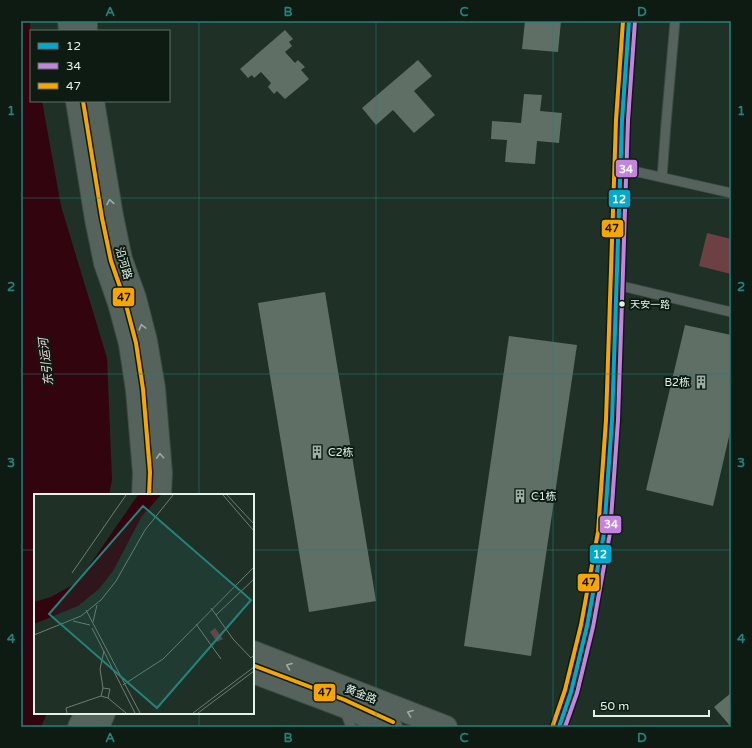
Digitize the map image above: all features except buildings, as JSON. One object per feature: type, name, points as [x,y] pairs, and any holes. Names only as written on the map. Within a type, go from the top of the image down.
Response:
[{"type":"main road","name":"沿河路","points":[[77,102],[99,234],[130,344],[137,390],[144,473],[143,494]]},
{"type":"main road","name":"沿河路","points":[[93,102],[121,259],[135,298],[146,341],[154,388],[161,473],[160,494]]},
{"type":"main road","name":"黄金路","points":[[254,652],[446,727]]},
{"type":"main road","name":"黄金路","points":[[254,672],[343,706],[391,727]]},
{"type":"main road","points":[[80,727],[86,714]]},
{"type":"main road","points":[[98,727],[104,714]]},
{"type":"lane","points":[[559,727],[571,692],[587,626],[604,533],[612,420],[622,120],[629,21]]},
{"type":"lane","points":[[662,177],[676,21]]},
{"type":"lane","points":[[620,168],[731,193]]},
{"type":"lane","points":[[617,285],[731,312]]},
{"type":"lane","points":[[343,706],[351,727]]},
{"type":"shaded area","points":[[707,233],[731,239],[731,274],[699,266]]},
{"type":"water","name":"东引运河","points":[[21,21],[30,21],[30,102],[42,102],[61,206],[107,358],[112,480],[109,494],[34,494],[34,714],[47,714],[41,727],[21,727]]},
{"type":"transit line","name":"47","points":[[553,725],[565,690],[581,625],[598,532],[606,420],[616,120],[623,21]]},
{"type":"transit line","name":"12","points":[[559,727],[571,692],[587,626],[604,533],[612,420],[622,120],[629,21]]},
{"type":"transit line","name":"34","points":[[565,727],[577,693],[593,627],[610,533],[618,420],[628,120],[635,21]]},
{"type":"transit line","name":"47","points":[[83,102],[102,218],[111,261],[125,301],[136,343],[143,389],[150,472],[149,494]]},
{"type":"transit line","name":"47","points":[[255,666],[345,700],[393,722]]},
{"type":"place","name":"天安一路","points":[[622,304]]},
{"type":"place","name":"B2栋","points":[[701,382]]},
{"type":"place","name":"C2栋","points":[[317,452]]},
{"type":"place","name":"C1栋","points":[[520,496]]}]
